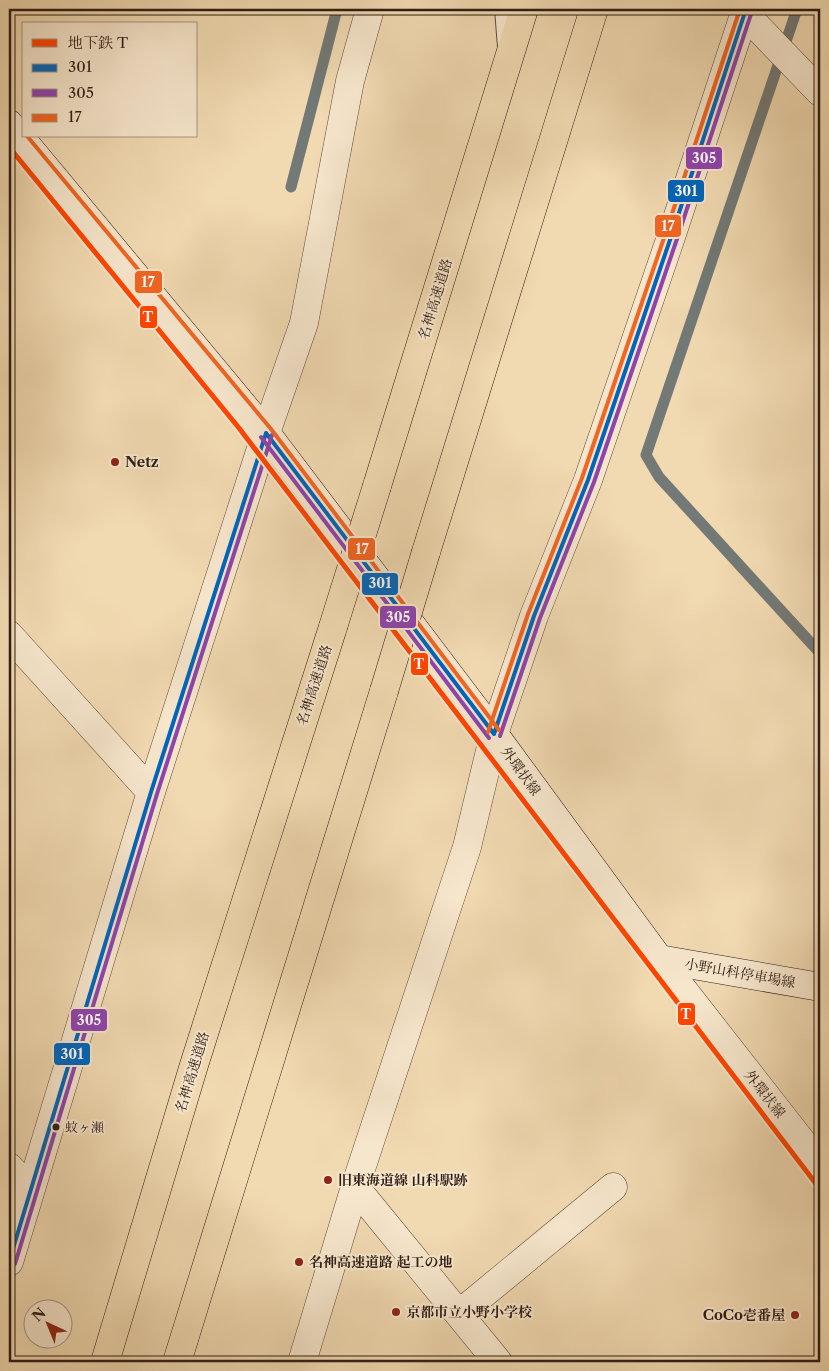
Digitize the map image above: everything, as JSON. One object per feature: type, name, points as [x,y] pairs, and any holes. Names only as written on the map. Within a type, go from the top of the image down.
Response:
[{"type":"highway","name":"名神高速道路","points":[[105,1362],[194,1065],[377,486],[524,9]]},
{"type":"highway","points":[[177,1362],[594,9]]},
{"type":"street","points":[[9,1262],[152,792],[266,433],[304,323],[350,82],[370,9]]},
{"type":"street","points":[[302,1362],[355,1187],[467,847],[494,734],[534,616],[591,471],[672,234],[745,11],[820,92]]},
{"type":"street","name":"外環状線","points":[[9,124],[266,433],[494,734],[659,959],[820,1165]]},
{"type":"street","points":[[9,635],[152,792]]},
{"type":"street","name":"小野山科停車場線","points":[[659,959],[820,987]]},
{"type":"street","points":[[9,1167],[30,1190]]},
{"type":"street","points":[[355,1187],[498,1362]]},
{"type":"street","points":[[459,1314],[613,1187]]},
{"type":"lane","points":[[503,9],[508,62]]},
{"type":"waterway","points":[[291,187],[337,9]]},
{"type":"waterway","points":[[797,9],[646,455],[659,477],[820,653]]},
{"type":"metro line","name":"T","points":[[9,147],[239,428],[820,1189]]},
{"type":"transit line","name":"17","points":[[488,732],[528,614],[582,478],[740,9]]},
{"type":"transit line","name":"301","points":[[494,734],[534,616],[588,480],[746,9]]},
{"type":"transit line","name":"305","points":[[500,736],[540,618],[594,482],[752,11]]},
{"type":"transit line","name":"17","points":[[29,138],[271,429],[499,730]]},
{"type":"transit line","name":"301","points":[[266,433],[494,734]]},
{"type":"transit line","name":"301","points":[[9,1262],[151,792],[266,433]]},
{"type":"transit line","name":"305","points":[[15,1264],[157,794],[272,435]]},
{"type":"transit line","name":"305","points":[[261,437],[489,738]]},
{"type":"place","name":"Netz","points":[[115,462]]},
{"type":"place","name":"蚊ヶ瀬","points":[[56,1127]]},
{"type":"place","name":"旧東海道線 山科駅跡","points":[[328,1180]]},
{"type":"place","name":"名神高速道路 起工の地","points":[[299,1262]]},
{"type":"place","name":"京都市立小野小学校","points":[[396,1312]]},
{"type":"place","name":"CoCo壱番屋","points":[[795,1315]]}]
